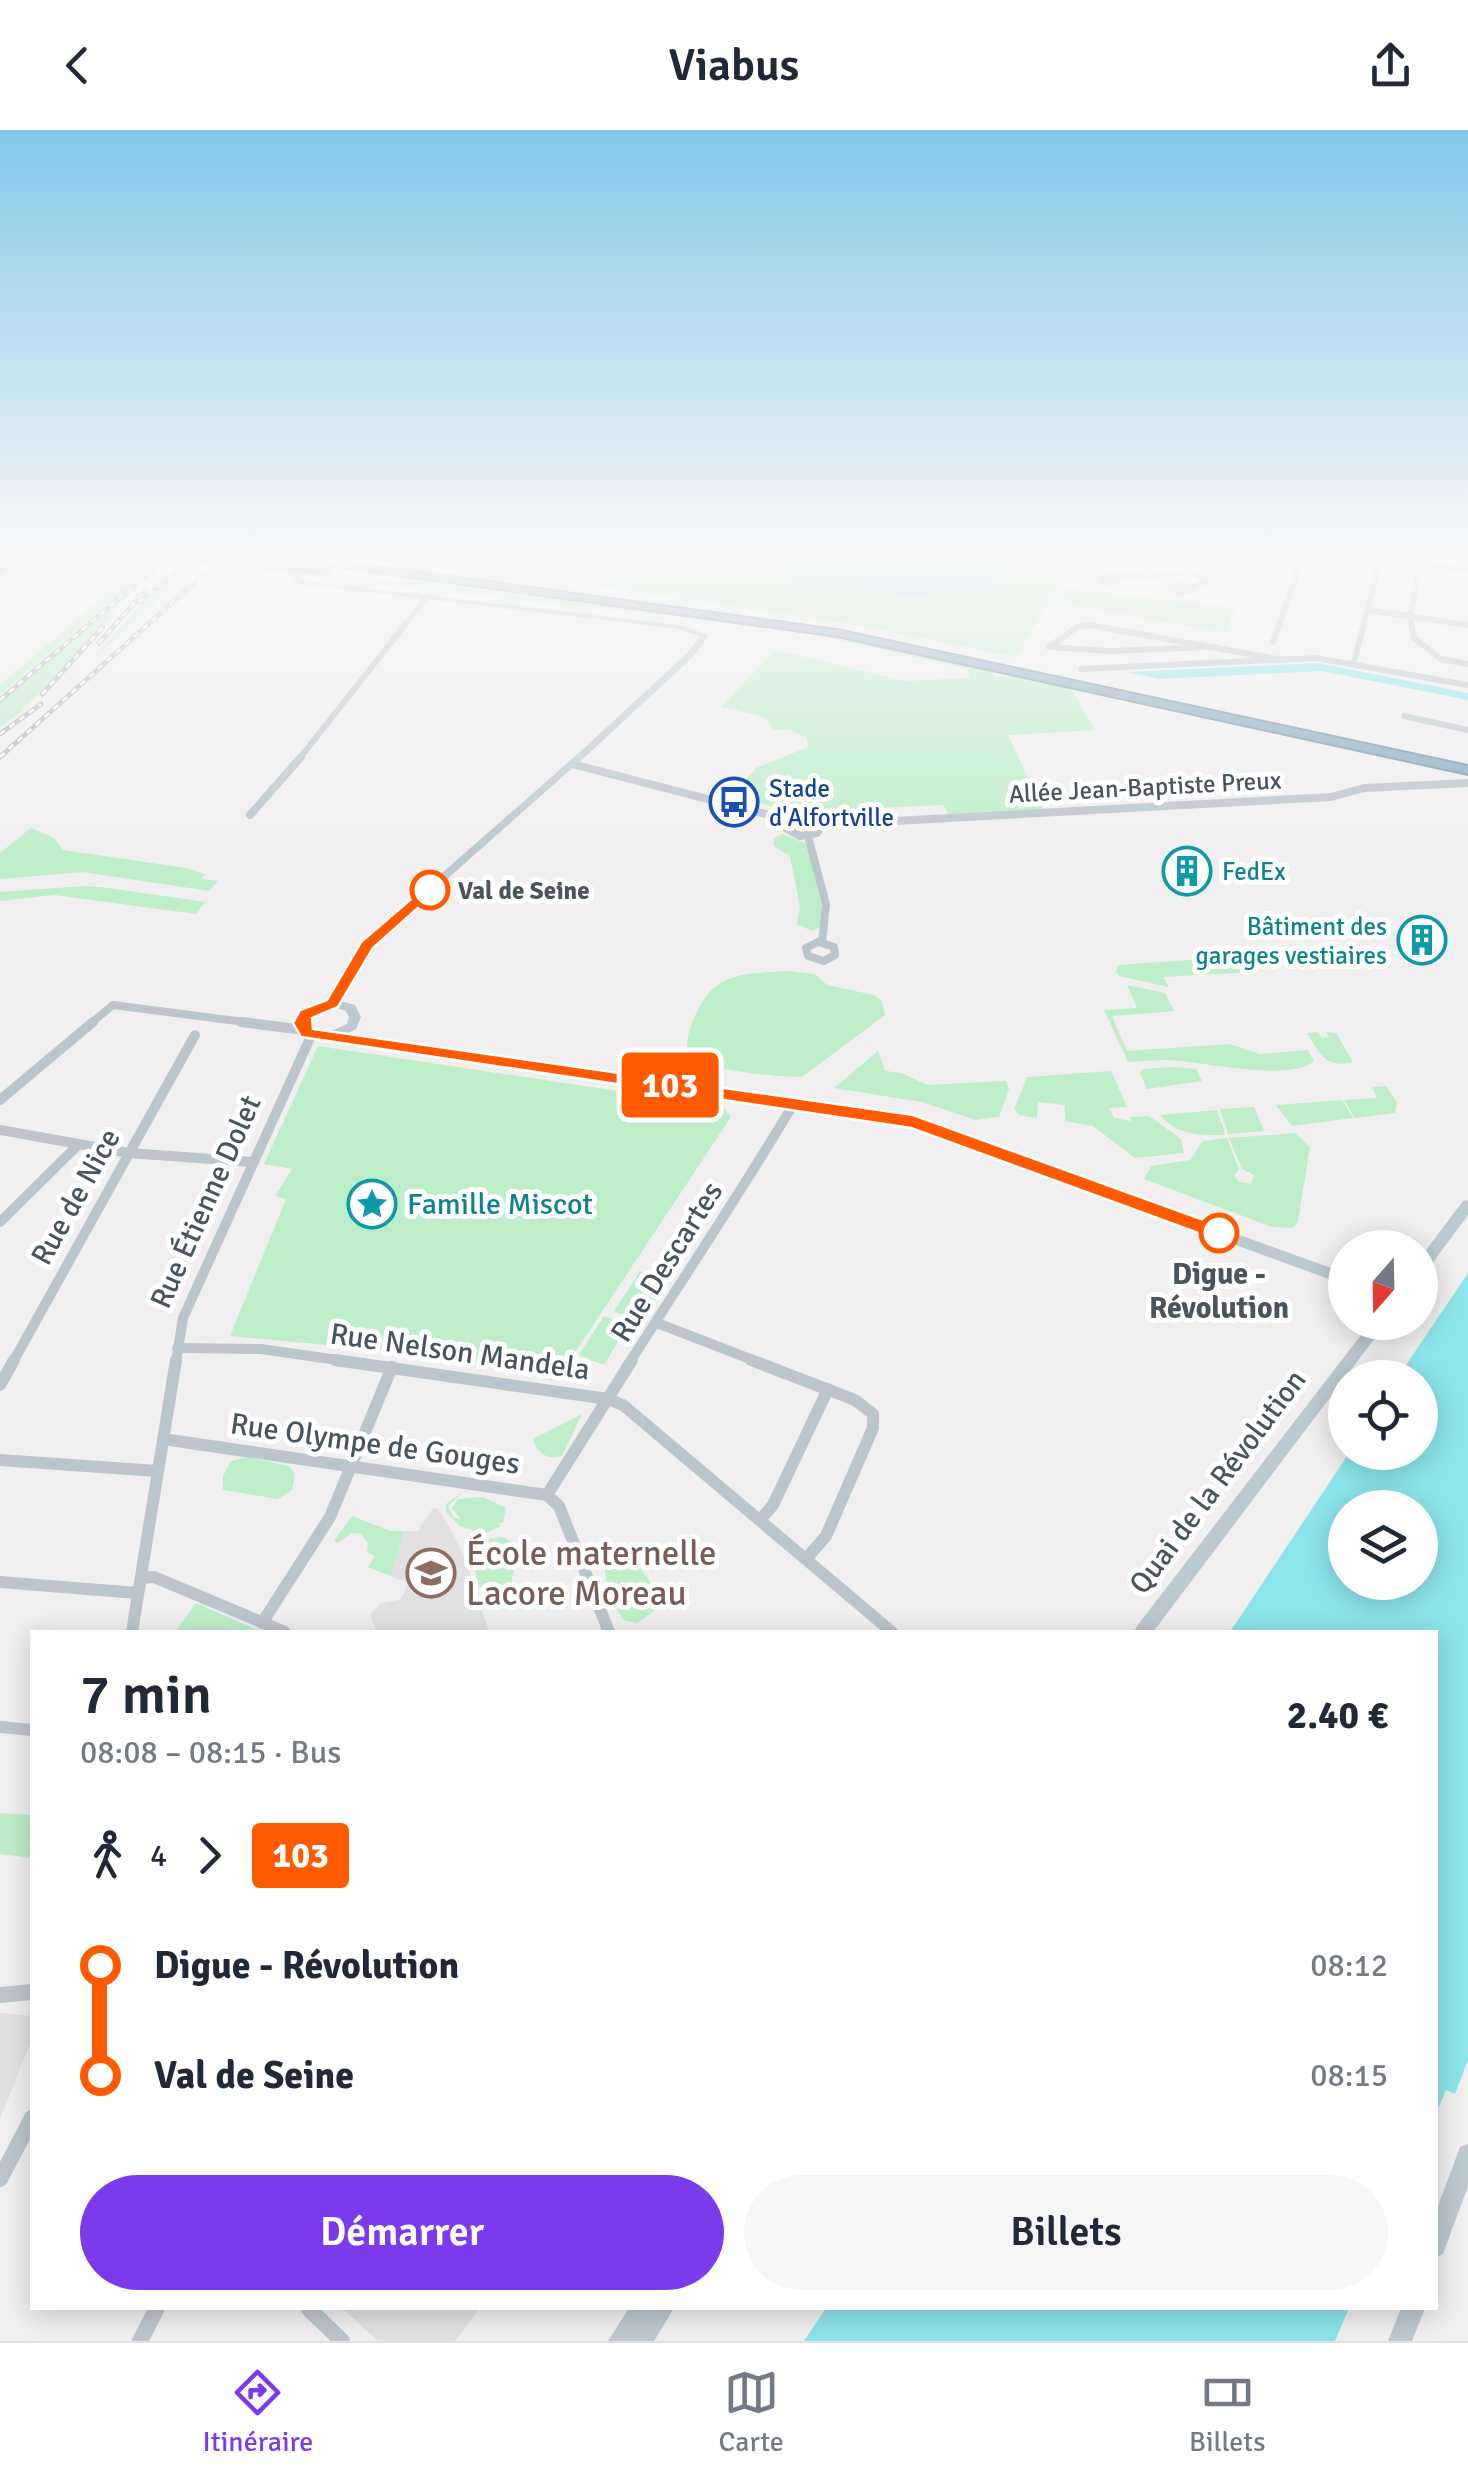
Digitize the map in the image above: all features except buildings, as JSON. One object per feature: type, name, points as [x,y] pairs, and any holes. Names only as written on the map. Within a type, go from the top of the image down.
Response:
[{"type":"highway","points":[[934,653],[1468,770]]},
{"type":"highway","points":[[967,653],[1468,762]]},
{"type":"street","points":[[250,815],[289,772],[379,653]]},
{"type":"street","points":[[332,1003],[371,941],[692,653]]},
{"type":"street","points":[[1246,653],[1282,660]]},
{"type":"street","points":[[1354,662],[1356,653]]},
{"type":"street","points":[[1432,653],[1468,664]]},
{"type":"street","points":[[1081,669],[1282,660],[1354,662],[1468,684]]},
{"type":"street","points":[[1404,716],[1468,730]]},
{"type":"street","points":[[572,764],[787,822],[790,832],[808,836],[817,833],[822,825]]},
{"type":"street","name":"Allée Jean-Baptiste Preux","points":[[787,822],[805,816],[822,825],[1334,797],[1366,788],[1468,783]]},
{"type":"street","points":[[808,836],[826,904],[822,942]]},
{"type":"street","points":[[306,1028],[318,1006],[332,1003],[351,1008],[354,1022],[377,1042]]},
{"type":"street","points":[[0,1100],[113,1005],[306,1028],[926,1126],[1328,1273]]},
{"type":"street","points":[[337,1035],[354,1022]]},
{"type":"street","name":"Rue Étienne Dolet","points":[[132,1630],[183,1318],[253,1162],[306,1028]]},
{"type":"street","name":"Rue de Nice","points":[[0,1385],[195,1035]]},
{"type":"street","name":"Rue Descartes","points":[[547,1495],[794,1104]]},
{"type":"street","points":[[0,1130],[129,1153],[253,1162]]},
{"type":"street","points":[[0,1222],[78,1145]]},
{"type":"street","points":[[1438,1245],[1468,1205]]},
{"type":"street","points":[[657,1323],[828,1389],[864,1405],[873,1414],[874,1425],[826,1536],[806,1558]]},
{"type":"street","name":"Quai de la Révolution","points":[[1145,1630],[1366,1340]]},
{"type":"street","name":"Rue Nelson Mandela","points":[[177,1348],[261,1349],[608,1399],[623,1406],[890,1630]]},
{"type":"street","points":[[262,1622],[330,1518],[392,1366]]},
{"type":"street","points":[[760,1520],[772,1505],[828,1389]]},
{"type":"street","name":"Rue Olympe de Gouges","points":[[163,1439],[547,1495],[559,1506],[608,1630]]},
{"type":"street","points":[[0,1460],[158,1472]]},
{"type":"street","points":[[140,1578],[154,1577],[281,1630]]},
{"type":"street","points":[[0,1582],[138,1592]]},
{"type":"street","points":[[0,1728],[30,1730]]},
{"type":"street","points":[[0,1995],[30,1992]]},
{"type":"street","points":[[0,2179],[30,2122]]},
{"type":"street","points":[[1438,2238],[1468,2155]]},
{"type":"street","points":[[140,2341],[155,2310]]},
{"type":"street","points":[[310,2310],[342,2341]]},
{"type":"street","points":[[620,2341],[641,2310]]},
{"type":"street","points":[[640,2341],[661,2310]]},
{"type":"street","points":[[1400,2341],[1411,2310]]},
{"type":"shaded area","name":"École maternelle Lacore Moreau","points":[[433,1508],[438,1509],[468,1566],[488,1630],[375,1630],[370,1614],[381,1603],[400,1600],[409,1583],[391,1576],[404,1531],[418,1531]]},
{"type":"shaded area","points":[[0,2013],[30,2016],[30,2044],[0,2119]]},
{"type":"shaded area","points":[[344,2310],[478,2310],[455,2341],[378,2341]]},
{"type":"green space","points":[[37,653],[49,653],[0,695],[0,685]]},
{"type":"green space","points":[[56,653],[76,653],[21,712],[0,727],[0,701]]},
{"type":"green space","points":[[772,653],[788,653],[905,681],[969,678],[968,669],[898,653],[992,670],[994,677],[1062,674],[1095,730],[1008,735],[1043,809],[948,815],[944,805],[795,812],[731,796],[756,768],[808,747],[806,738],[791,730],[774,730],[764,717],[721,707]]},
{"type":"green space","points":[[31,828],[54,838],[63,850],[186,868],[205,874],[202,879],[218,881],[209,891],[83,872],[0,879],[0,853]]},
{"type":"green space","points":[[783,834],[807,844],[822,907],[819,928],[812,931],[797,924],[800,907],[790,856],[774,846],[774,838]]},
{"type":"green space","points":[[85,886],[205,902],[196,914],[54,895],[0,901],[0,892]]},
{"type":"green space","points":[[1204,959],[1208,964],[1246,962],[1253,972],[1163,977],[1169,987],[1119,976],[1116,972],[1118,965]]},
{"type":"green space","points":[[788,971],[815,974],[827,985],[874,995],[882,1001],[885,1015],[802,1077],[731,1070],[704,1064],[692,1056],[687,1044],[691,1026],[707,995],[717,986],[740,975]]},
{"type":"green space","points":[[1127,985],[1165,993],[1174,1011],[1112,1016],[1127,1051],[1229,1044],[1260,1054],[1308,1050],[1314,1061],[1302,1067],[1266,1071],[1168,1060],[1128,1062],[1104,1010],[1137,1008]]},
{"type":"green space","points":[[1318,1032],[1322,1038],[1329,1037],[1326,1032],[1336,1033],[1353,1062],[1336,1063],[1325,1058],[1307,1033]]},
{"type":"green space","points":[[318,1046],[723,1107],[731,1117],[556,1381],[404,1352],[230,1336],[286,1199],[275,1196],[292,1169],[264,1164]]},
{"type":"green space","points":[[878,1051],[885,1071],[902,1073],[927,1085],[1006,1081],[1009,1089],[999,1117],[975,1120],[922,1102],[834,1088]]},
{"type":"green space","points":[[1143,1069],[1196,1069],[1202,1081],[1147,1089],[1140,1073]]},
{"type":"green space","points":[[1111,1071],[1127,1107],[1109,1108],[1114,1118],[1131,1121],[1131,1117],[1149,1116],[1181,1139],[1184,1153],[1135,1158],[1093,1126],[1065,1121],[1065,1105],[1038,1102],[1037,1118],[1019,1115],[1014,1109],[1027,1077]]},
{"type":"green space","points":[[1386,1086],[1397,1102],[1395,1113],[1355,1118],[1344,1100],[1377,1098],[1372,1087]]},
{"type":"green space","points":[[1342,1100],[1353,1118],[1292,1126],[1276,1105]]},
{"type":"green space","points":[[1254,1107],[1264,1131],[1228,1134],[1220,1109]]},
{"type":"green space","points":[[1217,1110],[1221,1122],[1215,1119],[1222,1123],[1225,1135],[1181,1130],[1160,1115]]},
{"type":"green space","points":[[1295,1133],[1310,1147],[1298,1221],[1293,1228],[1272,1227],[1144,1179],[1151,1166],[1190,1160],[1203,1141],[1227,1138],[1239,1169],[1234,1176],[1251,1184],[1254,1175],[1242,1169],[1229,1138]]},
{"type":"green space","points":[[640,1271],[667,1281],[641,1322],[614,1311]]},
{"type":"green space","points":[[604,1316],[628,1325],[604,1365],[579,1355]]},
{"type":"green space","points":[[582,1414],[562,1456],[540,1452],[533,1439]]},
{"type":"green space","points":[[247,1457],[289,1466],[295,1474],[292,1490],[278,1499],[223,1490],[223,1476],[231,1461]]},
{"type":"green space","points":[[463,1492],[448,1506],[453,1517],[461,1520],[452,1508],[458,1499],[483,1497],[506,1508],[503,1523],[497,1523],[501,1526],[484,1534],[460,1526],[446,1512],[446,1504]]},
{"type":"green space","points":[[352,1516],[391,1531],[404,1531],[391,1576],[368,1567],[375,1556],[367,1552],[368,1543],[361,1534],[352,1533],[338,1543],[334,1541]]},
{"type":"green space","points":[[502,1537],[519,1546],[510,1589],[490,1595],[480,1588],[469,1548],[473,1541]]},
{"type":"green space","points":[[620,1555],[640,1567],[664,1604],[637,1623],[623,1620],[609,1595],[604,1565]]},
{"type":"green space","points":[[196,1603],[258,1630],[176,1630]]},
{"type":"green space","points":[[0,1813],[30,1815],[30,1858],[0,1854]]},
{"type":"water","points":[[1319,663],[1468,693],[1468,700],[1322,671],[1159,679],[1126,672]]},
{"type":"water","points":[[1468,1273],[1468,2060],[1455,2094],[1446,2090],[1438,2109],[1438,1630],[1231,1630],[1338,1470],[1438,1470],[1438,1360],[1409,1360],[1423,1340],[1438,1340],[1438,1318]]},
{"type":"water","points":[[825,2310],[1348,2310],[1335,2341],[804,2341]]},
{"type":"railway","points":[[0,700],[55,653]]},
{"type":"railway","points":[[42,694],[79,653]]},
{"type":"railway","points":[[0,757],[116,653]]},
{"type":"railway","points":[[0,734],[41,704]]},
{"type":"bus line","name":"103","points":[[430,890],[367,945],[332,1003],[306,1014],[302,1023],[306,1034],[319,1038],[337,1035],[913,1122],[1219,1233]]},
{"type":"place","name":"Stade d'Alfortville","points":[[734,802]]},
{"type":"place","name":"FedEx","points":[[1187,871]]},
{"type":"place","name":"Val de Seine","points":[[430,890]]},
{"type":"place","name":"Bâtiment des garages vestiaires","points":[[1422,940]]},
{"type":"place","name":"Famille Miscot","points":[[372,1204]]},
{"type":"place","name":"Digue - Révolution","points":[[1219,1233]]},
{"type":"place","name":"École maternelle Lacore Moreau","points":[[431,1573]]}]
